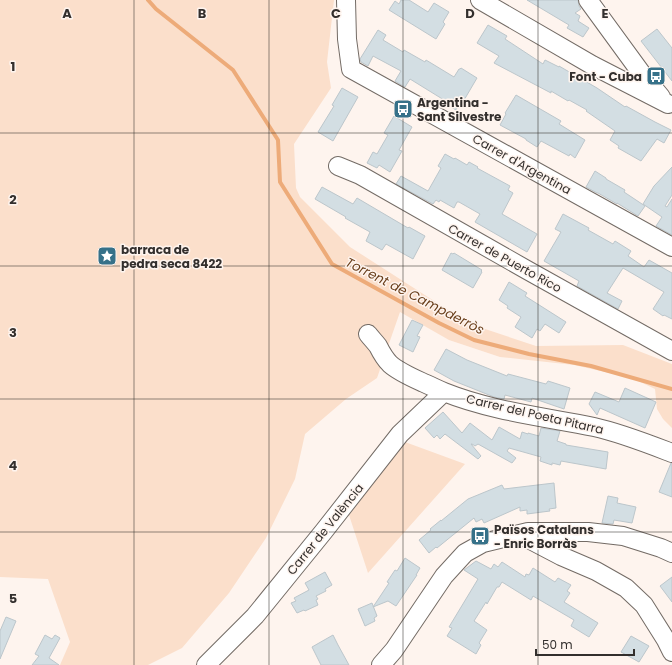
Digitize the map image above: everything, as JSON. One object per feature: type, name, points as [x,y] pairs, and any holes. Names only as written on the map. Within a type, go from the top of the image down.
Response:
[{"type":"street","name":"Carrer d'Argentina","points":[[346,0],[347,39],[351,69],[672,247]]},
{"type":"street","points":[[480,0],[592,65],[670,106]]},
{"type":"street","points":[[588,0],[642,74],[670,106]]},
{"type":"street","name":"Carrer de Puerto Rico","points":[[338,166],[360,175],[672,351]]},
{"type":"street","name":"Carrer del Poeta Pitarra","points":[[368,334],[390,364],[414,378],[444,392],[498,408],[629,436],[672,453]]},
{"type":"street","name":"Carrer de València","points":[[206,665],[255,616],[400,434],[444,392]]},
{"type":"street","points":[[381,665],[394,650],[444,576],[465,553],[483,543],[528,532],[588,532],[623,536],[672,553]]},
{"type":"street","points":[[519,534],[561,556],[596,571],[626,588],[644,605],[672,652]]},
{"type":"shaded area","points":[[0,0],[334,0],[327,62],[331,88],[294,144],[296,188],[300,197],[350,247],[470,324],[536,346],[623,345],[672,364],[672,428],[663,419],[657,409],[655,389],[632,378],[574,365],[500,357],[449,340],[400,312],[377,378],[346,399],[305,434],[295,479],[266,538],[229,593],[182,648],[148,665],[60,665],[70,642],[48,579],[0,577]]},
{"type":"shaded area","points":[[405,442],[465,464],[368,573],[349,515]]},
{"type":"building","points":[[401,0],[409,0],[428,12],[434,3],[449,12],[443,22],[445,24],[436,39],[389,10],[395,1],[399,4]]},
{"type":"building","points":[[527,0],[578,0],[581,9],[575,13],[580,16],[578,21],[589,28],[583,37],[567,28],[569,25]]},
{"type":"building","points":[[488,25],[507,36],[505,39],[543,64],[545,60],[559,66],[597,88],[625,107],[626,106],[671,130],[664,143],[657,139],[641,161],[618,148],[619,146],[610,140],[615,131],[586,111],[587,110],[494,63],[499,56],[477,43]]},
{"type":"building","points":[[657,29],[672,48],[672,81],[641,41]]},
{"type":"building","points":[[378,30],[386,35],[383,40],[403,52],[404,50],[425,62],[426,60],[454,77],[461,68],[477,78],[460,107],[458,106],[456,110],[443,102],[444,100],[410,79],[405,87],[398,83],[395,81],[401,71],[373,56],[368,66],[361,62],[360,59]]},
{"type":"building","points":[[342,88],[358,97],[333,141],[318,132],[334,106],[332,105]]},
{"type":"building","points":[[516,95],[561,121],[559,124],[585,140],[575,158],[570,154],[569,156],[541,141],[537,147],[526,139],[500,125],[506,114],[505,113]]},
{"type":"building","points":[[394,116],[412,127],[399,150],[402,151],[390,172],[379,165],[377,168],[367,163],[373,152],[377,154],[388,135],[384,133]]},
{"type":"building","points":[[445,154],[467,165],[469,162],[510,186],[508,190],[513,193],[502,214],[537,234],[527,252],[475,222],[480,214],[459,202],[457,202],[454,208],[440,200],[439,202],[436,200],[433,204],[396,184],[401,176],[428,191],[441,168],[438,166]]},
{"type":"building","points":[[672,167],[672,195],[665,206],[667,207],[672,199],[672,235],[656,226],[662,217],[643,204],[654,186]]},
{"type":"building","points":[[595,171],[625,190],[624,192],[645,206],[638,216],[586,187]]},
{"type":"building","points":[[322,187],[353,204],[357,198],[408,228],[409,227],[425,236],[413,259],[386,244],[382,250],[366,241],[370,232],[315,199]]},
{"type":"building","points":[[563,214],[589,228],[588,230],[613,244],[615,241],[631,251],[628,256],[644,267],[649,260],[672,273],[672,319],[664,315],[663,316],[653,309],[664,292],[623,268],[607,293],[622,301],[618,309],[577,286],[579,281],[544,261],[561,232],[555,229]]},
{"type":"building","points":[[451,253],[454,253],[482,270],[473,288],[442,270]]},
{"type":"building","points":[[509,282],[527,293],[525,296],[566,322],[559,333],[545,324],[540,331],[537,329],[532,338],[515,327],[521,317],[507,308],[508,306],[499,300]]},
{"type":"building","points":[[412,320],[423,325],[417,336],[420,337],[413,352],[399,345]]},
{"type":"building","points":[[446,349],[467,360],[507,376],[508,374],[546,384],[548,381],[570,388],[564,409],[532,398],[531,402],[505,395],[504,399],[494,397],[454,381],[434,370]]},
{"type":"building","points":[[625,388],[656,402],[645,428],[600,408],[597,415],[589,404],[595,392],[619,402]]},
{"type":"building","points":[[443,412],[462,433],[470,423],[492,440],[499,427],[520,439],[522,432],[539,436],[541,428],[560,431],[557,441],[566,445],[608,452],[606,469],[561,461],[560,465],[552,463],[552,465],[540,461],[541,457],[509,448],[507,451],[516,458],[512,463],[478,444],[475,446],[471,444],[481,456],[478,459],[445,434],[440,439],[437,435],[434,438],[425,428]]},
{"type":"building","points":[[672,463],[672,497],[659,492]]},
{"type":"building","points":[[554,483],[556,508],[549,509],[550,511],[527,514],[527,510],[520,511],[520,507],[484,523],[482,519],[476,522],[474,518],[429,553],[419,540],[431,530],[430,529],[468,499],[502,485],[504,489]]},
{"type":"building","points":[[608,496],[618,498],[617,503],[636,507],[632,523],[614,520],[613,524],[602,523]]},
{"type":"building","points":[[405,558],[420,568],[417,575],[396,606],[388,601],[373,607],[389,583],[387,582],[395,570],[397,571]]},
{"type":"building","points":[[476,561],[491,569],[494,564],[498,567],[502,562],[525,577],[526,574],[529,575],[533,568],[555,582],[558,578],[571,585],[567,591],[570,593],[564,602],[598,623],[589,637],[571,626],[574,620],[533,596],[531,600],[502,582],[499,587],[497,587],[487,604],[486,602],[474,621],[487,630],[479,643],[481,645],[476,654],[447,636],[452,628],[449,627],[478,579],[464,570]]},
{"type":"building","points":[[325,572],[332,585],[325,589],[326,591],[316,596],[318,599],[316,600],[318,605],[297,613],[291,603],[296,601],[294,598],[309,590],[305,583]]},
{"type":"building","points":[[672,577],[672,602],[660,586]]},
{"type":"building","points":[[372,603],[377,616],[374,618],[375,621],[365,626],[358,609]]},
{"type":"building","points":[[6,617],[16,621],[0,659],[0,631]]},
{"type":"building","points":[[45,635],[52,639],[55,635],[60,638],[49,658],[59,665],[32,665],[39,656],[35,654]]},
{"type":"building","points":[[333,635],[349,665],[321,665],[312,647]]},
{"type":"building","points":[[631,636],[649,646],[639,662],[621,652]]},
{"type":"waterway","name":"Torrent de Campderròs","points":[[148,0],[156,9],[233,70],[278,140],[280,182],[332,264],[439,323],[474,340],[529,354],[591,366],[672,389]]},
{"type":"place","name":"Font - Cuba","points":[[656,76]]},
{"type":"place","name":"Argentina - Sant Silvestre","points":[[403,109]]},
{"type":"place","name":"barraca de pedra seca 8422","points":[[107,256]]},
{"type":"place","name":"Països Catalans - Enric Borràs","points":[[480,536]]}]
